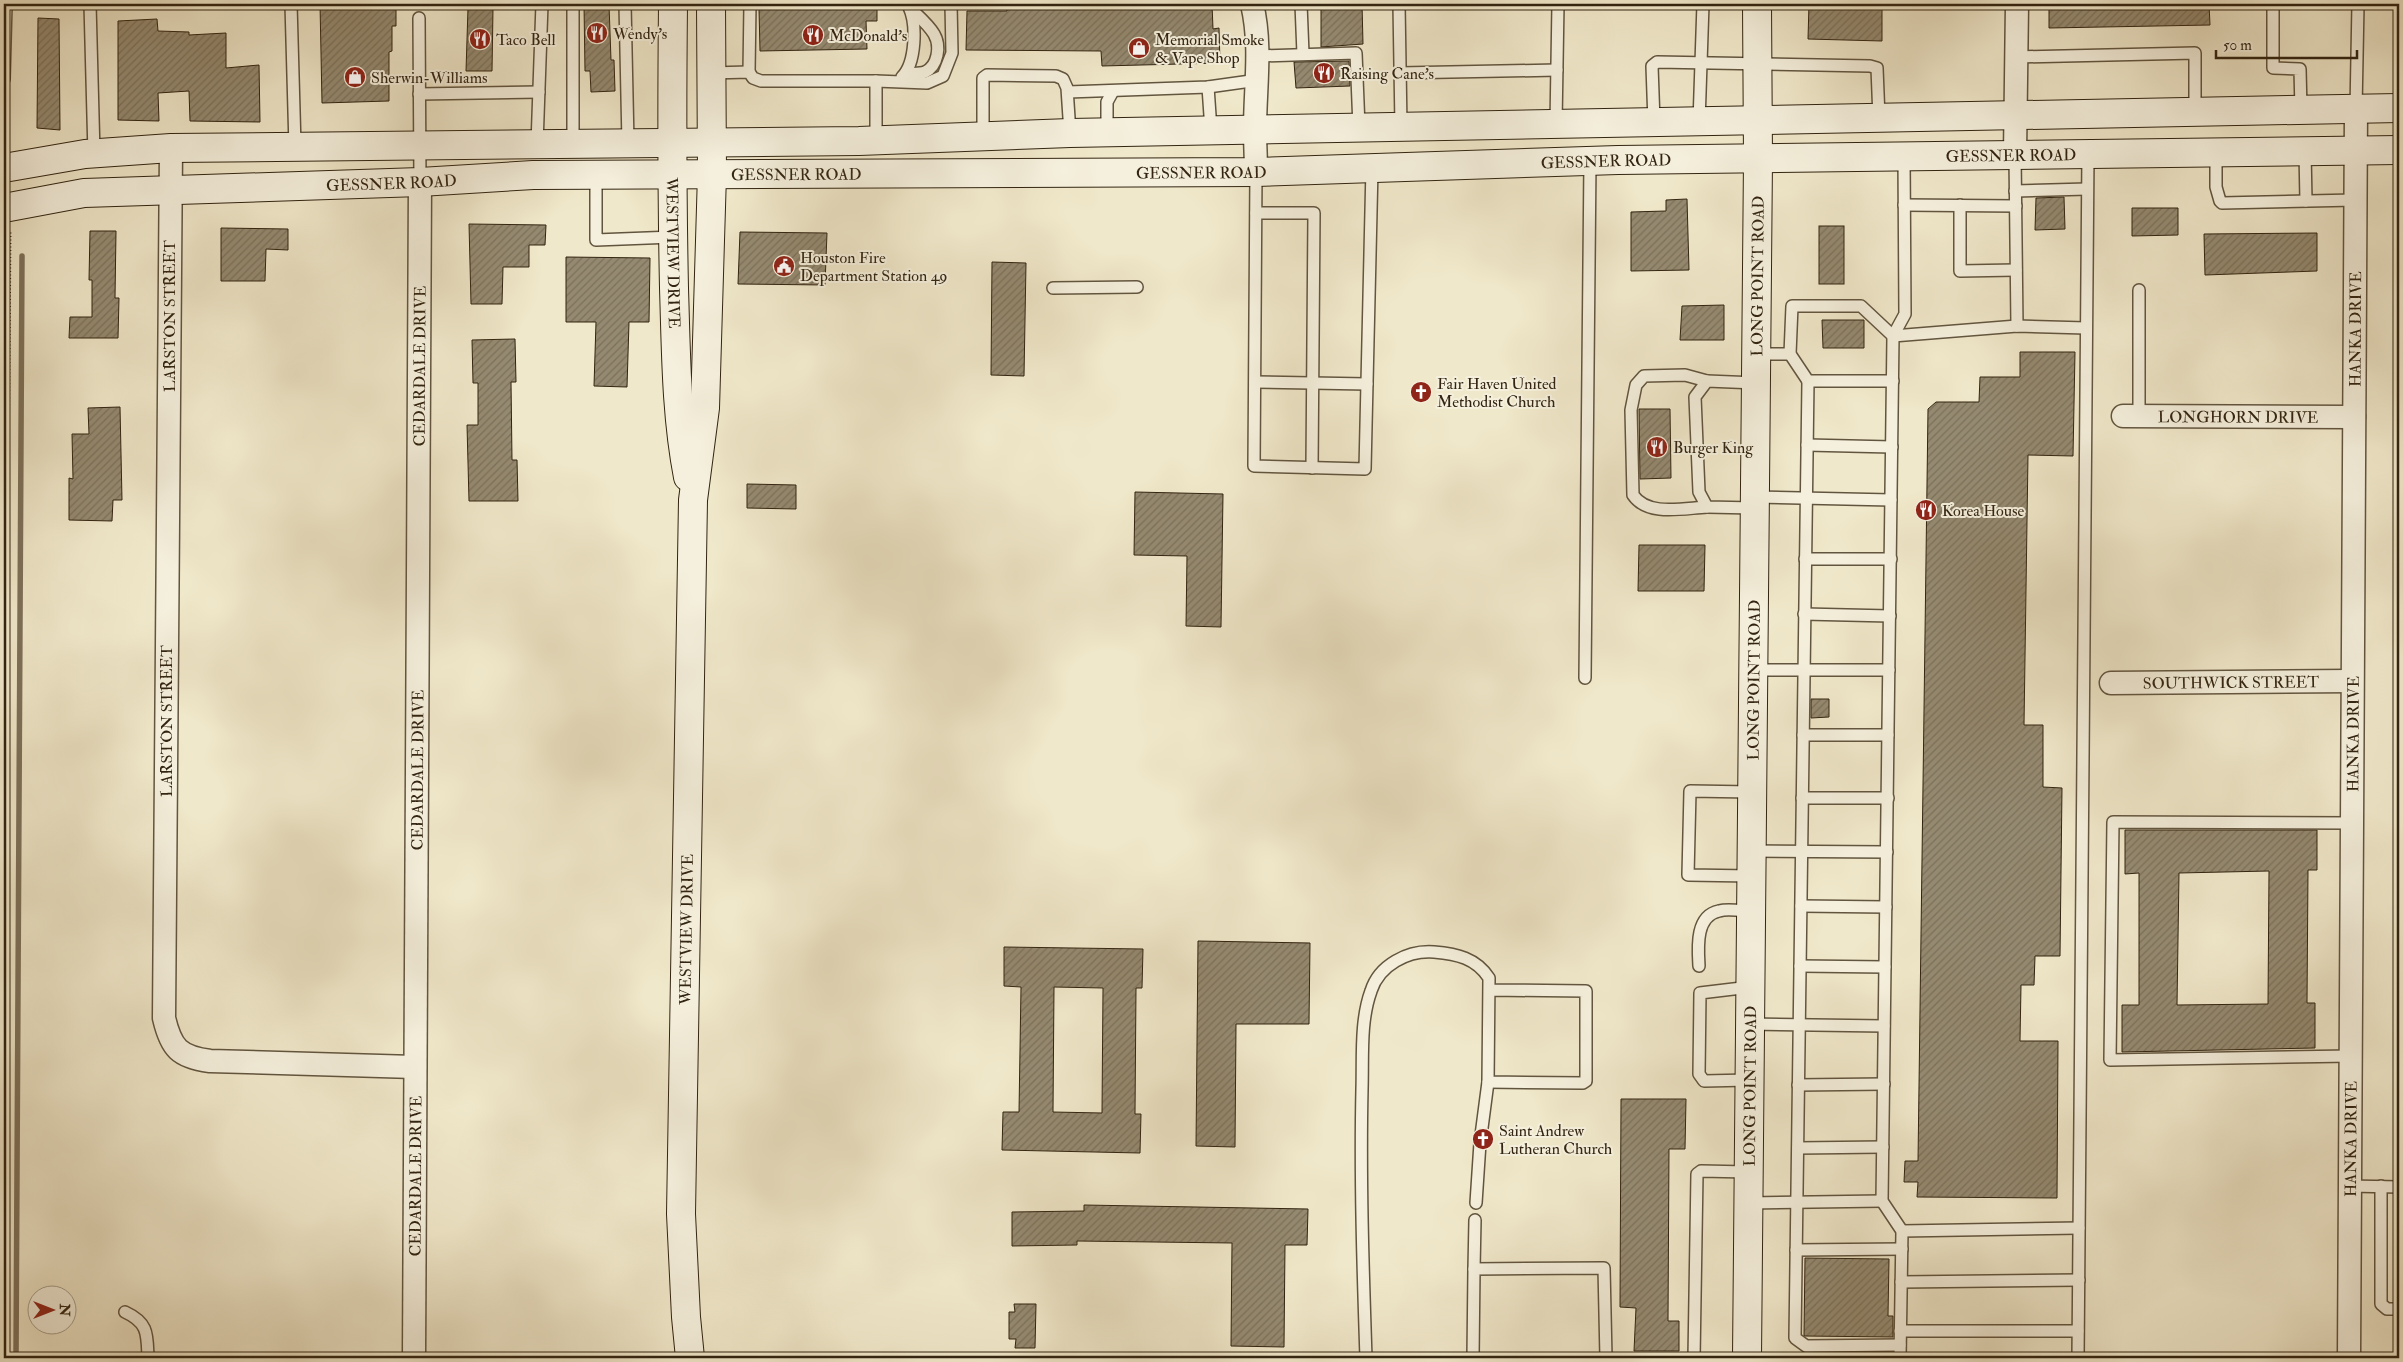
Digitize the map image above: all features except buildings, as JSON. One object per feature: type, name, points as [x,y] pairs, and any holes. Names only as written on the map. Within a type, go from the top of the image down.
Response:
[{"type":"main road","name":"WESTVIEW DRIVE","points":[[673,4],[671,173],[673,237],[681,441],[692,500]]},
{"type":"main road","name":"WESTVIEW DRIVE","points":[[690,1358],[681,1214],[692,500],[705,408],[712,174],[711,4]]},
{"type":"main road","name":"LONG POINT ROAD","points":[[1746,1358],[1758,159],[1757,4]]},
{"type":"main road","name":"GESSNER ROAD","points":[[4,168],[48,159],[171,148],[782,142],[1107,132],[1556,123],[1758,122],[2399,108]]},
{"type":"main road","points":[[1012,135],[1012,174]]},
{"type":"main road","points":[[782,142],[782,174]]},
{"type":"main road","name":"GESSNER ROAD","points":[[4,208],[84,193],[420,182],[532,175],[1256,172],[1590,161],[2399,150]]},
{"type":"street","points":[[1252,4],[1256,22],[1259,56],[1255,129],[1256,172]]},
{"type":"street","points":[[2015,154],[2017,4]]},
{"type":"street","name":"HANKA DRIVE","points":[[2349,1358],[2350,823],[2356,109]]},
{"type":"street","name":"LARSTON STREET","points":[[171,148],[164,1008],[168,1036],[178,1051],[192,1059],[414,1066]]},
{"type":"street","name":"CEDARDALE DRIVE","points":[[414,1358],[420,182]]},
{"type":"street","name":"LONGHORN DRIVE","points":[[2131,416],[2354,417]]},
{"type":"street","name":"SOUTHWICK STREET","points":[[2111,683],[2351,681]]},
{"type":"lane","points":[[4,79],[6,4]]},
{"type":"lane","points":[[90,4],[94,154]]},
{"type":"lane","points":[[291,4],[295,146]]},
{"type":"lane","points":[[537,144],[542,4]]},
{"type":"lane","points":[[573,144],[574,4]]},
{"type":"lane","points":[[626,4],[628,143]]},
{"type":"lane","points":[[750,4],[749,72],[754,78],[761,81],[876,81],[902,78],[932,68],[937,54],[938,43],[934,34],[908,6]]},
{"type":"lane","points":[[902,78],[926,83],[943,76],[952,53],[951,4]]},
{"type":"lane","points":[[1301,4],[1303,54]]},
{"type":"lane","points":[[1398,4],[1401,127]]},
{"type":"lane","points":[[1556,123],[1558,4]]},
{"type":"lane","points":[[1700,122],[1703,4]]},
{"type":"lane","points":[[2274,4],[2273,68],[2300,69],[2301,110]]},
{"type":"lane","points":[[2356,109],[2358,4]]},
{"type":"lane","points":[[902,78],[913,55],[913,25],[908,6]]},
{"type":"lane","points":[[419,18],[420,182]]},
{"type":"lane","points":[[1259,56],[1356,53],[1359,128]]},
{"type":"lane","points":[[2016,58],[2195,53],[2195,112]]},
{"type":"lane","points":[[1654,122],[1652,66],[1657,62],[1870,66],[1877,68],[1879,118]]},
{"type":"lane","points":[[1400,73],[1557,70]]},
{"type":"lane","points":[[711,73],[749,72]]},
{"type":"lane","points":[[983,136],[983,78],[987,75],[1056,76],[1063,79],[1068,92],[1070,133]]},
{"type":"lane","points":[[1068,92],[1208,87],[1258,80]]},
{"type":"lane","points":[[876,81],[876,140]]},
{"type":"lane","points":[[1208,87],[1211,130]]},
{"type":"lane","points":[[1107,132],[1107,102],[1113,91]]},
{"type":"lane","points":[[420,94],[539,92]]},
{"type":"lane","points":[[2216,152],[2216,187],[2222,203],[2355,200]]},
{"type":"lane","points":[[2305,152],[2306,201]]},
{"type":"lane","points":[[2015,154],[2017,326]]},
{"type":"lane","points":[[2078,1358],[2088,154]]},
{"type":"lane","points":[[1900,1358],[1902,1231],[1882,1201],[1893,381],[1894,336],[1905,314],[1904,156]]},
{"type":"lane","points":[[1585,678],[1590,161]]},
{"type":"lane","points":[[1256,172],[1254,466],[1365,469],[1372,168]]},
{"type":"lane","points":[[596,174],[596,240],[673,237]]},
{"type":"lane","points":[[2015,191],[2087,188]]},
{"type":"lane","points":[[1904,205],[2016,206]]},
{"type":"lane","points":[[1960,205],[1960,271],[2016,270]]},
{"type":"lane","points":[[1256,213],[1314,212],[1312,468]]},
{"type":"lane","points":[[1053,288],[1137,287]]},
{"type":"lane","points":[[2131,416],[2139,290]]},
{"type":"lane","points":[[1900,1344],[1806,1346],[1795,1338],[1808,382],[1790,354],[1792,306],[1861,306],[1894,336],[2017,326],[2086,328]]},
{"type":"lane","points":[[1756,354],[1790,354]]},
{"type":"lane","points":[[1756,383],[1707,381],[1685,375],[1644,376],[1636,385],[1631,410],[1633,495],[1638,502],[1657,510],[1806,498],[1891,500]]},
{"type":"lane","points":[[1707,381],[1695,397],[1699,492],[1707,506]]},
{"type":"lane","points":[[1808,382],[1893,381]]},
{"type":"lane","points":[[1255,382],[1367,384]]},
{"type":"lane","points":[[1807,445],[1892,447]]},
{"type":"lane","points":[[1805,559],[1891,559]]},
{"type":"lane","points":[[1804,614],[1890,616]]},
{"type":"lane","points":[[1753,670],[1889,670]]},
{"type":"lane","points":[[1803,735],[1888,735]]},
{"type":"lane","points":[[1752,792],[1690,791],[1688,875],[1751,864],[1801,852],[1887,852]]},
{"type":"lane","points":[[1802,798],[1888,798]]},
{"type":"lane","points":[[2350,823],[2113,822],[2110,1060],[2350,1056]]},
{"type":"lane","points":[[1801,906],[1886,907]]},
{"type":"lane","points":[[1699,966],[1699,937],[1702,925],[1710,915],[1716,911],[1724,910],[1751,912]]},
{"type":"lane","points":[[1366,1358],[1362,1118],[1365,1014],[1371,989],[1380,973],[1396,960],[1428,951],[1451,953],[1474,961],[1489,978],[1488,1082],[1480,1143],[1476,1203]]},
{"type":"lane","points":[[1800,966],[1885,967]]},
{"type":"lane","points":[[1749,1080],[1704,1081],[1699,1074],[1700,993],[1750,987]]},
{"type":"lane","points":[[1488,1082],[1583,1083],[1587,1078],[1586,990],[1490,990]]},
{"type":"lane","points":[[1750,1024],[1884,1026]]},
{"type":"lane","points":[[1798,1085],[1884,1084]]},
{"type":"lane","points":[[1798,1148],[1883,1147]]},
{"type":"lane","points":[[1694,1358],[1697,1174],[1701,1171],[1748,1172]]},
{"type":"lane","points":[[2349,1186],[2399,1187]]},
{"type":"lane","points":[[2381,1186],[2381,1304],[2388,1308],[2399,1309]]},
{"type":"lane","points":[[1748,1203],[1882,1201]]},
{"type":"lane","points":[[1473,1358],[1476,1220]]},
{"type":"lane","points":[[1902,1231],[2079,1228]]},
{"type":"lane","points":[[1796,1250],[1902,1249]]},
{"type":"lane","points":[[1474,1269],[1604,1268],[1606,1358]]},
{"type":"lane","points":[[1901,1282],[2079,1280]]},
{"type":"lane","points":[[125,1312],[135,1316],[147,1330],[148,1358]]},
{"type":"lane","points":[[1900,1332],[2078,1331]]},
{"type":"path","points":[[4,208],[10,229],[4,979]]},
{"type":"waterway","points":[[16,1358],[22,256]]},
{"type":"place","name":"Wendy's","points":[[597,33]]},
{"type":"place","name":"McDonald's","points":[[813,35]]},
{"type":"place","name":"Taco Bell","points":[[480,39]]},
{"type":"place","name":"Memorial Smoke & Vape Shop","points":[[1139,48]]},
{"type":"place","name":"Raising Cane's","points":[[1324,73]]},
{"type":"place","name":"Sherwin-Williams","points":[[355,77]]},
{"type":"place","name":"Houston Fire Department Station 49","points":[[784,266]]},
{"type":"place","name":"Fair Haven United Methodist Church","points":[[1421,392]]},
{"type":"place","name":"Burger King","points":[[1657,447]]},
{"type":"place","name":"Korea House","points":[[1926,510]]},
{"type":"place","name":"Saint Andrew Lutheran Church","points":[[1483,1139]]}]
